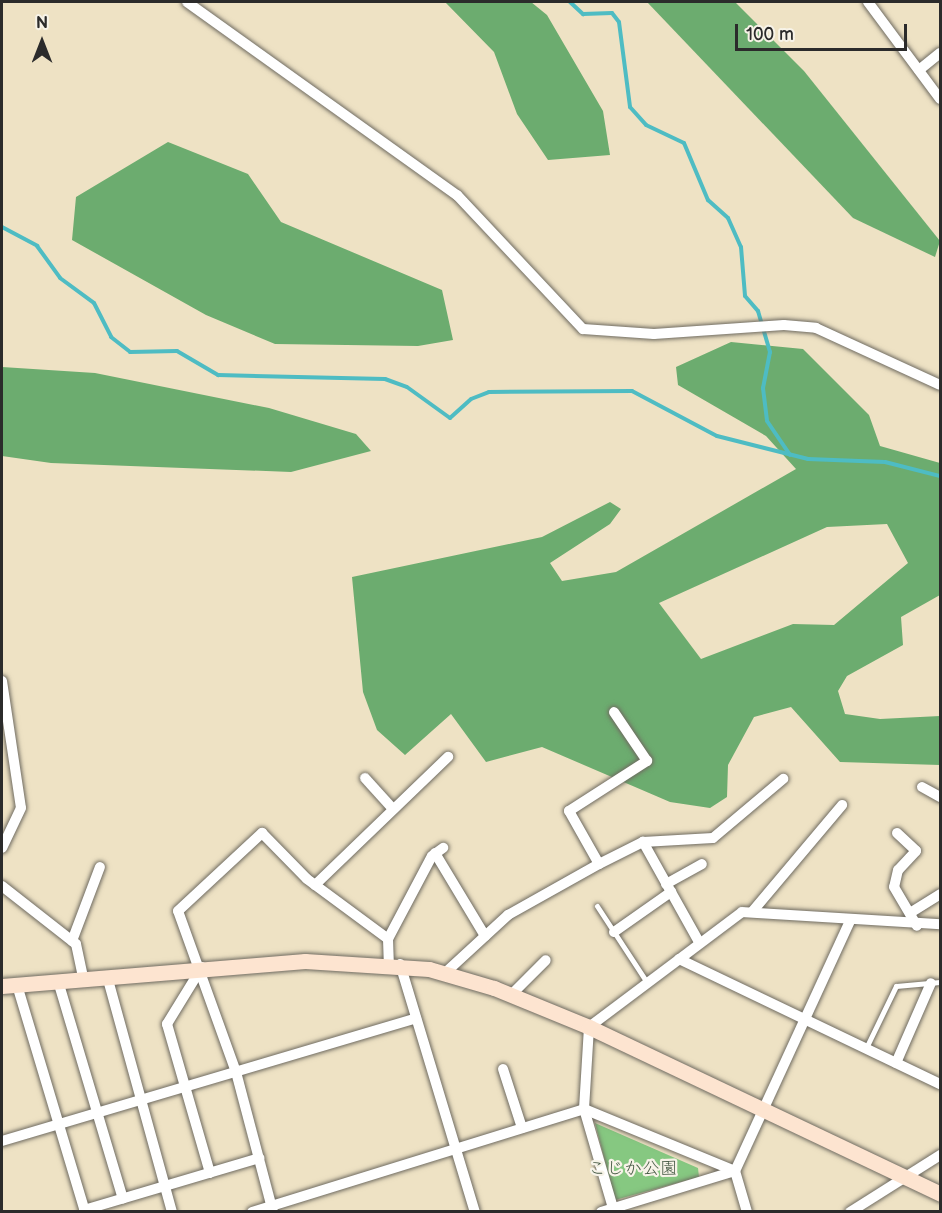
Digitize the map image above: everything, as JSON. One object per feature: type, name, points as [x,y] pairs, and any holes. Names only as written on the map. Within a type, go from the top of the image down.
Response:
[{"type":"street","points":[[187,2],[457,195],[583,328],[654,334],[784,325],[816,328],[940,385]]},
{"type":"street","points":[[868,2],[940,99]]},
{"type":"street","points":[[919,70],[940,53]]},
{"type":"street","points":[[2,681],[7,753],[21,808],[2,848]]},
{"type":"street","points":[[599,864],[569,811],[646,761],[614,712]]},
{"type":"street","points":[[315,885],[448,757]]},
{"type":"street","points":[[365,778],[393,809]]},
{"type":"street","points":[[445,973],[508,915],[643,842],[713,838],[783,779]]},
{"type":"street","points":[[922,787],[940,797]]},
{"type":"street","points":[[752,912],[842,805]]},
{"type":"street","points":[[897,832],[916,851],[898,870],[894,887],[918,926]]},
{"type":"street","points":[[272,1209],[236,1071],[203,967],[178,910],[262,833],[315,885],[388,939],[394,964],[416,1018],[475,1212]]},
{"type":"street","points":[[643,842],[699,942]]},
{"type":"street","points":[[388,939],[439,851],[485,936]]},
{"type":"street","points":[[614,932],[702,864]]},
{"type":"street","points":[[72,941],[100,867]]},
{"type":"street","points":[[2,886],[72,941],[83,978]]},
{"type":"street","points":[[910,913],[940,894]]},
{"type":"street","points":[[613,1208],[584,1109],[589,1027],[646,981],[742,912],[918,926],[940,924]]},
{"type":"street","points":[[747,1212],[735,1171],[850,921]]},
{"type":"street","points":[[679,959],[940,1084]]},
{"type":"street","points":[[259,1158],[85,1211],[59,1124],[9,986],[203,967],[337,960],[394,964],[445,973],[511,995],[589,1027],[940,1194]]},
{"type":"street","points":[[511,995],[546,960]]},
{"type":"street","points":[[203,967],[167,1024],[210,1173]]},
{"type":"street","points":[[107,976],[172,1212]]},
{"type":"street","points":[[58,981],[99,1112],[123,1199]]},
{"type":"street","points":[[896,1063],[936,982]]},
{"type":"street","points":[[2,1141],[416,1018]]},
{"type":"street","points":[[503,1069],[522,1128]]},
{"type":"street","points":[[252,1212],[272,1209],[584,1109],[735,1171]]},
{"type":"street","points":[[850,1212],[940,1155]]},
{"type":"street","points":[[601,1212],[735,1171]]},
{"type":"lane","points":[[597,906],[646,981]]},
{"type":"lane","points":[[865,1049],[896,986],[936,982]]},
{"type":"green space","points":[[445,2],[531,2],[547,15],[603,111],[610,155],[548,160],[517,114],[494,52]]},
{"type":"green space","points":[[647,2],[735,2],[804,71],[940,241],[935,257],[853,218]]},
{"type":"green space","points":[[168,142],[248,174],[281,222],[442,290],[453,340],[418,346],[275,344],[206,315],[72,240],[76,197]]},
{"type":"green space","points":[[731,342],[803,349],[869,415],[880,446],[940,463],[940,595],[901,617],[903,645],[847,676],[838,691],[845,714],[880,719],[940,716],[940,765],[840,762],[791,707],[754,717],[728,765],[727,797],[710,808],[670,802],[542,747],[486,762],[451,714],[405,755],[377,730],[363,692],[352,577],[542,537],[610,502],[621,509],[610,524],[550,563],[562,581],[616,572],[796,469],[766,436],[678,385],[676,367]],"holes":[[[887,524],[908,563],[834,625],[793,624],[701,659],[659,603],[827,527]]]},
{"type":"green space","points":[[2,367],[95,373],[269,408],[356,434],[371,451],[291,472],[51,463],[2,456]]},
{"type":"green space","name":"こじか公園","points":[[595,1123],[698,1168],[699,1177],[615,1200]]},
{"type":"waterway","points":[[570,2],[583,14],[612,13],[619,22],[630,107],[646,125],[684,143],[708,200],[728,218],[741,247],[745,296],[758,311],[770,352],[763,388],[767,421],[790,455]]},
{"type":"waterway","points":[[2,227],[37,246],[60,278],[94,303],[111,337],[130,352],[177,351],[218,375],[385,379],[407,387],[450,418],[471,399],[489,392],[632,391],[717,436],[808,459],[885,462],[940,476]]}]
